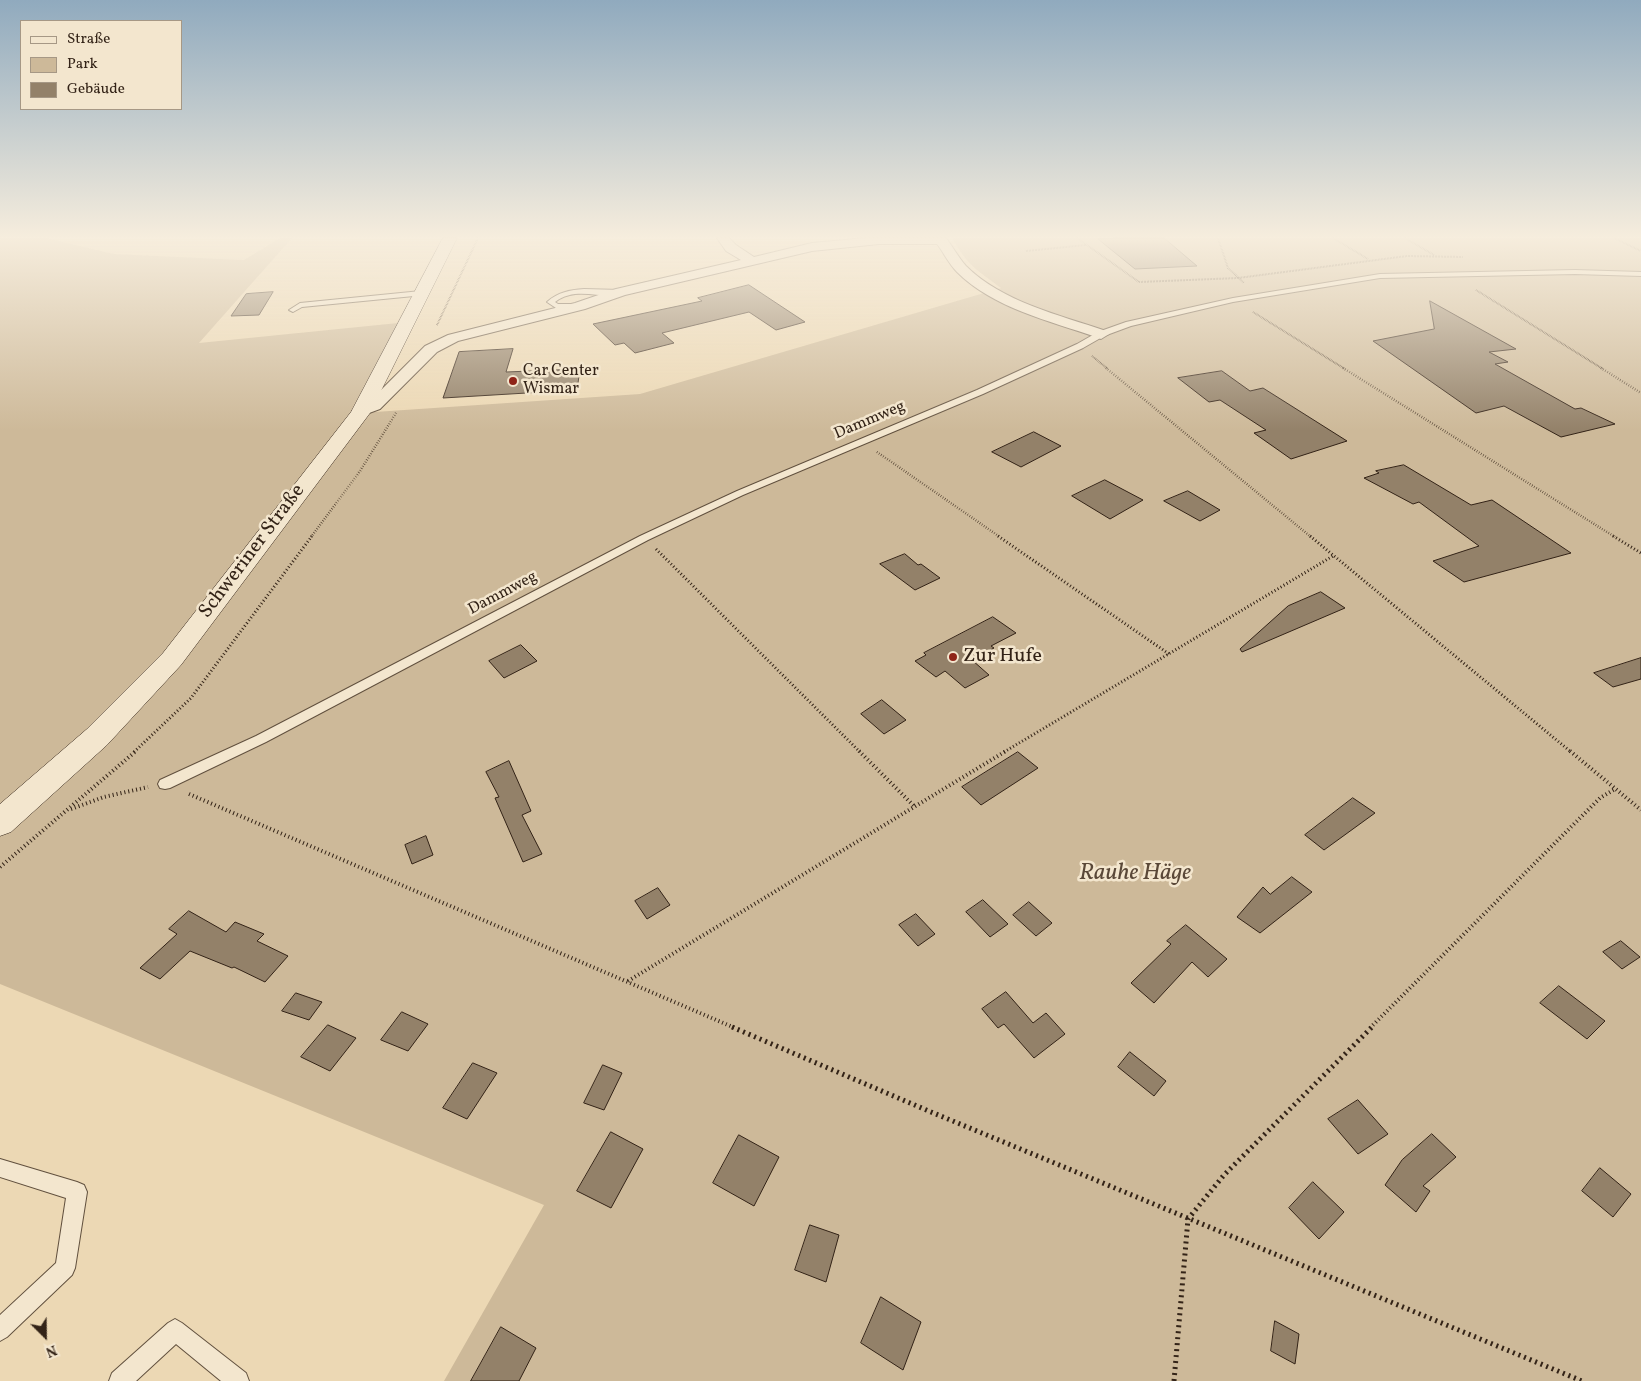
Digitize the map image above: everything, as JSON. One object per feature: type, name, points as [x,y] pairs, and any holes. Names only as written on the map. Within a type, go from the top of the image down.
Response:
[{"type":"main road","name":"Schweriner Straße","points":[[0,823],[97,737],[172,659],[361,411],[416,302]]},
{"type":"street","points":[[361,411],[383,398],[431,348],[453,338],[575,302]]},
{"type":"street","points":[[1022,302],[1101,334]]},
{"type":"lane","points":[[294,310],[300,305],[326,302]]},
{"type":"lane","name":"Dammweg","points":[[165,784],[261,739],[644,538],[740,493],[980,392],[1080,346],[1101,334],[1150,318],[1222,302]]},
{"type":"lane","points":[[0,1168],[77,1192],[65,1268],[0,1330]]},
{"type":"lane","points":[[120,1381],[175,1330],[238,1381]]},
{"type":"path","points":[[1237,302],[1641,553]]},
{"type":"path","points":[[1497,302],[1641,393]]},
{"type":"path","points":[[1080,346],[1641,810]]},
{"type":"path","points":[[862,442],[1169,654]]},
{"type":"path","points":[[644,538],[914,806]]},
{"type":"path","points":[[628,982],[914,806],[1333,556]]},
{"type":"path","points":[[71,809],[104,797],[165,784],[931,1112],[1582,1381]]},
{"type":"path","points":[[1174,1381],[1188,1219],[1238,1161],[1600,798],[1615,788]]},
{"type":"green space","name":"Rauhe Häge","points":[[0,302],[235,302],[199,343],[408,322],[360,413],[640,394],[952,302],[1641,302],[1641,1381],[444,1381],[544,1205],[0,984]]},
{"type":"building","points":[[240,302],[267,302],[259,315],[231,316]]},
{"type":"building","points":[[695,302],[775,302],[805,322],[776,330],[749,312],[662,333],[674,343],[635,353],[624,343],[615,345],[593,324]]},
{"type":"building","points":[[1430,302],[1516,349],[1489,352],[1508,362],[1495,364],[1575,409],[1581,408],[1615,424],[1561,437],[1504,406],[1476,413],[1373,341],[1434,329]]},
{"type":"building","name":"Car Center Wismar","points":[[513,349],[506,372],[580,369],[577,390],[443,398],[459,352]]},
{"type":"building","points":[[1222,371],[1250,391],[1263,388],[1347,441],[1291,459],[1254,433],[1266,430],[1220,400],[1209,402],[1178,378]]},
{"type":"building","points":[[1034,432],[1061,446],[1021,467],[992,452]]},
{"type":"building","points":[[1404,465],[1471,505],[1492,500],[1571,553],[1464,582],[1433,561],[1479,546],[1419,502],[1413,504],[1364,478],[1379,473],[1376,471]]},
{"type":"building","points":[[1105,480],[1143,500],[1110,519],[1072,496]]},
{"type":"building","points":[[1188,491],[1220,510],[1200,521],[1164,501]]},
{"type":"building","points":[[905,554],[918,565],[921,564],[940,578],[915,590],[880,564]]},
{"type":"building","points":[[1321,592],[1345,608],[1242,652],[1240,649],[1288,606]]},
{"type":"building","name":"Zur Hufe","points":[[993,617],[1016,633],[991,646],[994,648],[972,660],[989,675],[965,688],[945,671],[936,677],[915,661],[926,655],[924,653]]},
{"type":"building","points":[[521,645],[537,661],[504,678],[489,661]]},
{"type":"building","points":[[1641,658],[1641,679],[1613,687],[1594,673]]},
{"type":"building","points":[[882,700],[906,720],[884,734],[861,714]]},
{"type":"building","points":[[1018,752],[1038,768],[981,805],[962,787]]},
{"type":"building","points":[[509,761],[531,811],[522,815],[542,854],[523,862],[495,798],[499,797],[486,772]]},
{"type":"building","points":[[1353,798],[1375,813],[1324,850],[1305,835]]},
{"type":"building","points":[[426,836],[433,855],[412,864],[405,845]]},
{"type":"building","points":[[1292,877],[1312,892],[1260,933],[1237,917],[1263,887],[1270,894]]},
{"type":"building","points":[[658,888],[670,905],[647,919],[635,901]]},
{"type":"building","points":[[983,900],[1008,924],[990,937],[966,912]]},
{"type":"building","points":[[1029,902],[1052,923],[1036,936],[1013,915]]},
{"type":"building","points":[[189,911],[226,932],[235,922],[264,934],[257,941],[288,956],[265,982],[234,967],[232,968],[190,951],[160,979],[140,968],[177,934],[169,929]]},
{"type":"building","points":[[916,914],[935,934],[918,946],[899,925]]},
{"type":"building","points":[[1186,925],[1227,959],[1208,977],[1192,962],[1154,1003],[1131,983],[1171,944],[1167,941]]},
{"type":"building","points":[[1621,941],[1640,957],[1622,969],[1603,952]]},
{"type":"building","points":[[1559,986],[1605,1021],[1587,1039],[1540,1003]]},
{"type":"building","points":[[1006,992],[1033,1023],[1046,1013],[1065,1034],[1034,1058],[1004,1024],[998,1028],[982,1009]]},
{"type":"building","points":[[296,993],[322,1002],[309,1020],[282,1011]]},
{"type":"building","points":[[402,1012],[428,1024],[408,1051],[381,1040]]},
{"type":"building","points":[[328,1025],[356,1038],[330,1071],[301,1057]]},
{"type":"building","points":[[1130,1052],[1166,1081],[1154,1096],[1118,1067]]},
{"type":"building","points":[[473,1063],[497,1073],[467,1119],[443,1108]]},
{"type":"building","points":[[603,1065],[622,1073],[604,1110],[584,1103]]},
{"type":"building","points":[[1358,1100],[1388,1134],[1358,1154],[1328,1119]]},
{"type":"building","points":[[611,1132],[643,1149],[611,1208],[577,1191]]},
{"type":"building","points":[[1432,1134],[1456,1157],[1423,1186],[1430,1191],[1416,1212],[1385,1185],[1402,1160]]},
{"type":"building","points":[[739,1135],[779,1157],[754,1206],[713,1183]]},
{"type":"building","points":[[1600,1168],[1631,1194],[1613,1217],[1582,1191]]},
{"type":"building","points":[[1313,1182],[1344,1212],[1319,1239],[1289,1208]]},
{"type":"building","points":[[810,1225],[839,1235],[826,1282],[795,1270]]},
{"type":"building","points":[[881,1297],[921,1322],[903,1370],[861,1343]]},
{"type":"building","points":[[1275,1321],[1299,1334],[1295,1364],[1271,1351]]},
{"type":"building","points":[[501,1327],[536,1348],[519,1381],[471,1381]]},
{"type":"place","name":"Car Center Wismar","points":[[513,381]]},
{"type":"place","name":"Zur Hufe","points":[[953,657]]}]
